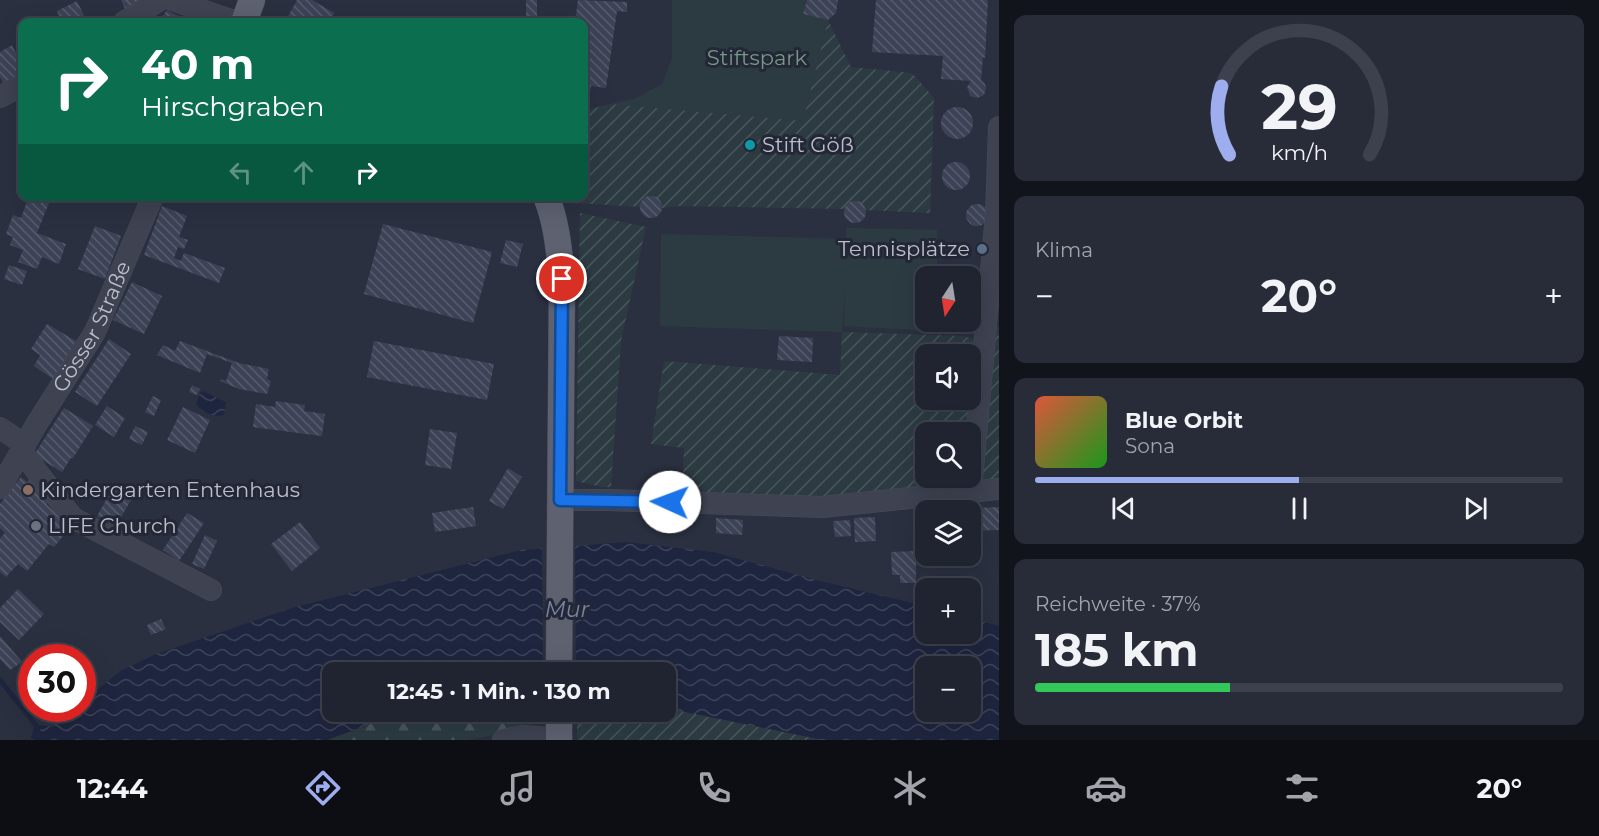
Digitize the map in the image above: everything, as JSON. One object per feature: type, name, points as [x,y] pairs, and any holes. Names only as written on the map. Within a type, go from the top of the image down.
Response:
[{"type":"main road","points":[[245,18],[252,0]]},
{"type":"main road","points":[[548,201],[557,234],[562,279],[559,662]]},
{"type":"street","points":[[131,18],[160,0]]},
{"type":"street","points":[[174,0],[225,18]]},
{"type":"street","points":[[0,97],[18,87]]},
{"type":"street","points":[[971,491],[996,215],[999,127]]},
{"type":"street","name":"Gösser Straße","points":[[0,488],[95,332],[151,201]]},
{"type":"street","points":[[0,428],[23,448],[73,518],[211,590]]},
{"type":"street","points":[[560,500],[822,507],[999,489]]},
{"type":"street","points":[[503,740],[556,728]]},
{"type":"green space","name":"Stiftspark","points":[[672,0],[807,0],[803,14],[828,20],[803,122],[610,104],[634,99],[662,84],[672,59]]},
{"type":"green space","points":[[828,20],[851,67],[912,73],[934,98],[930,213],[866,210],[865,206],[858,201],[851,202],[845,209],[679,206],[662,208],[572,203],[572,201],[588,201],[588,110],[610,104],[803,121]]},
{"type":"green space","points":[[580,213],[646,227],[621,341],[611,487],[576,481]]},
{"type":"green space","points":[[846,228],[937,230],[937,266],[915,266],[915,330],[844,326],[845,288],[842,332],[660,326],[661,234],[846,239]]},
{"type":"green space","points":[[992,327],[999,327],[999,482],[986,483],[981,480]]},
{"type":"green space","points":[[842,332],[963,336],[978,340],[978,344],[915,344],[915,410],[972,410],[971,422],[915,422],[915,488],[925,488],[836,498],[683,493],[684,448],[651,444],[664,361],[840,375]]},
{"type":"green space","points":[[676,710],[823,740],[577,740],[577,722],[676,722]]},
{"type":"green space","points":[[384,722],[524,722],[523,730],[467,740],[327,740],[370,724]]},
{"type":"water","points":[[203,391],[226,402],[224,415],[213,415],[198,407],[196,404]]},
{"type":"water","name":"Mur","points":[[627,542],[713,552],[915,604],[915,644],[981,644],[981,621],[999,626],[999,740],[823,740],[676,710],[676,662],[322,662],[322,722],[384,722],[370,724],[327,740],[32,740],[35,724],[52,727],[58,722],[96,722],[96,691],[120,671],[156,654],[295,607],[521,550]]},
{"type":"pier","points":[[575,543],[576,662],[543,662],[542,545]]},
{"type":"building","points":[[121,0],[144,0],[125,9]]},
{"type":"building","points":[[297,0],[312,0],[334,13],[331,18],[287,18]]},
{"type":"building","points":[[526,0],[537,0],[537,18],[526,18]]},
{"type":"building","points":[[578,0],[627,2],[627,12],[617,11],[606,88],[591,86],[588,91],[588,18],[576,18]]},
{"type":"building","points":[[807,0],[838,0],[836,13],[828,20],[803,14]]},
{"type":"building","points":[[876,0],[988,0],[985,58],[983,57],[981,80],[986,88],[984,95],[977,98],[970,96],[967,87],[971,81],[941,79],[943,56],[872,52]]},
{"type":"building","points":[[77,1],[85,18],[60,18],[57,11]]},
{"type":"building","points":[[167,10],[181,18],[162,18]]},
{"type":"building","points":[[12,45],[18,58],[18,77],[4,85],[0,77],[0,52]]},
{"type":"building","points":[[957,107],[969,111],[973,123],[969,135],[957,139],[945,135],[941,123],[945,111]]},
{"type":"building","points":[[956,162],[966,166],[970,176],[966,186],[956,190],[946,186],[942,176],[946,166]]},
{"type":"building","points":[[651,196],[659,199],[662,207],[659,215],[651,218],[643,215],[640,207],[643,199]]},
{"type":"building","points":[[27,201],[49,203],[37,233],[66,244],[59,264],[42,257],[37,269],[18,262],[23,250],[10,245],[13,237],[6,234],[13,215],[21,218]]},
{"type":"building","points":[[855,201],[863,204],[866,212],[863,220],[855,223],[847,220],[844,212],[847,204]]},
{"type":"building","points":[[977,204],[985,207],[988,215],[985,223],[977,226],[969,223],[966,215],[969,207]]},
{"type":"building","points":[[162,206],[187,216],[179,237],[188,240],[184,249],[178,247],[174,258],[181,261],[184,253],[225,268],[219,283],[144,255]]},
{"type":"building","points":[[383,224],[492,252],[473,323],[364,294]]},
{"type":"building","points":[[95,226],[121,236],[105,279],[78,269]]},
{"type":"building","points":[[506,240],[523,244],[517,267],[500,263]]},
{"type":"building","points":[[9,265],[27,271],[22,285],[4,279]]},
{"type":"building","points":[[132,282],[162,296],[144,334],[113,320]]},
{"type":"building","points":[[47,324],[76,341],[53,379],[34,366],[40,355],[31,349]]},
{"type":"building","points":[[779,336],[813,338],[812,362],[777,360]]},
{"type":"building","points":[[109,339],[131,354],[97,406],[75,392]]},
{"type":"building","points":[[180,341],[239,363],[269,369],[267,379],[271,381],[267,394],[239,389],[220,381],[221,379],[226,381],[232,363],[207,354],[200,373],[157,355],[163,345],[175,351]]},
{"type":"building","points":[[374,341],[494,364],[487,400],[367,377]]},
{"type":"building","points":[[192,385],[200,389],[197,395],[189,392]]},
{"type":"building","points":[[153,396],[161,400],[154,416],[145,412]]},
{"type":"building","points":[[276,401],[305,405],[304,411],[325,414],[322,436],[253,427],[256,404],[275,407]]},
{"type":"building","points":[[107,406],[125,418],[114,437],[95,425]]},
{"type":"building","points":[[183,407],[210,420],[195,453],[167,440]]},
{"type":"building","points":[[64,408],[93,426],[62,472],[34,455]]},
{"type":"building","points":[[135,426],[148,432],[142,445],[129,439]]},
{"type":"building","points":[[430,429],[457,433],[451,469],[425,465]]},
{"type":"building","points":[[508,468],[522,477],[503,509],[489,501]]},
{"type":"building","name":"LIFE Church","points":[[21,477],[27,482],[29,480],[36,482],[49,496],[47,505],[60,517],[73,524],[54,547],[49,544],[27,571],[18,564],[6,577],[0,572],[0,538],[5,533],[0,528],[0,504]]},
{"type":"building","points":[[115,484],[134,495],[115,527],[97,516]]},
{"type":"building","points":[[473,507],[476,526],[435,532],[432,513]]},
{"type":"building","points":[[999,507],[999,530],[981,531],[981,508]]},
{"type":"building","points":[[187,513],[204,523],[179,561],[163,550]]},
{"type":"building","points":[[875,517],[876,541],[855,542],[854,518]]},
{"type":"building","points":[[716,518],[743,520],[742,535],[716,533]]},
{"type":"building","points":[[850,520],[851,536],[835,537],[833,521]]},
{"type":"building","points":[[300,522],[320,548],[292,571],[271,544]]},
{"type":"building","points":[[205,535],[217,541],[204,569],[192,564]]},
{"type":"building","points":[[915,551],[915,583],[900,583],[900,575],[892,575],[891,552]]},
{"type":"building","points":[[18,589],[44,614],[19,640],[0,622],[0,608]]},
{"type":"building","points":[[161,619],[166,629],[151,635],[147,625]]},
{"type":"building","points":[[0,636],[18,657],[18,665],[10,670],[0,659]]},
{"type":"waterway","points":[[0,680],[35,724],[42,740]]},
{"type":"place","name":"Stift Göß","points":[[750,145]]},
{"type":"place","name":"Tennisplätze","points":[[982,249]]},
{"type":"place","name":"Kindergarten Entenhaus","points":[[28,490]]},
{"type":"place","name":"LIFE Church","points":[[36,526]]},
{"type":"route","points":[[562,279],[560,500],[670,502]]}]
